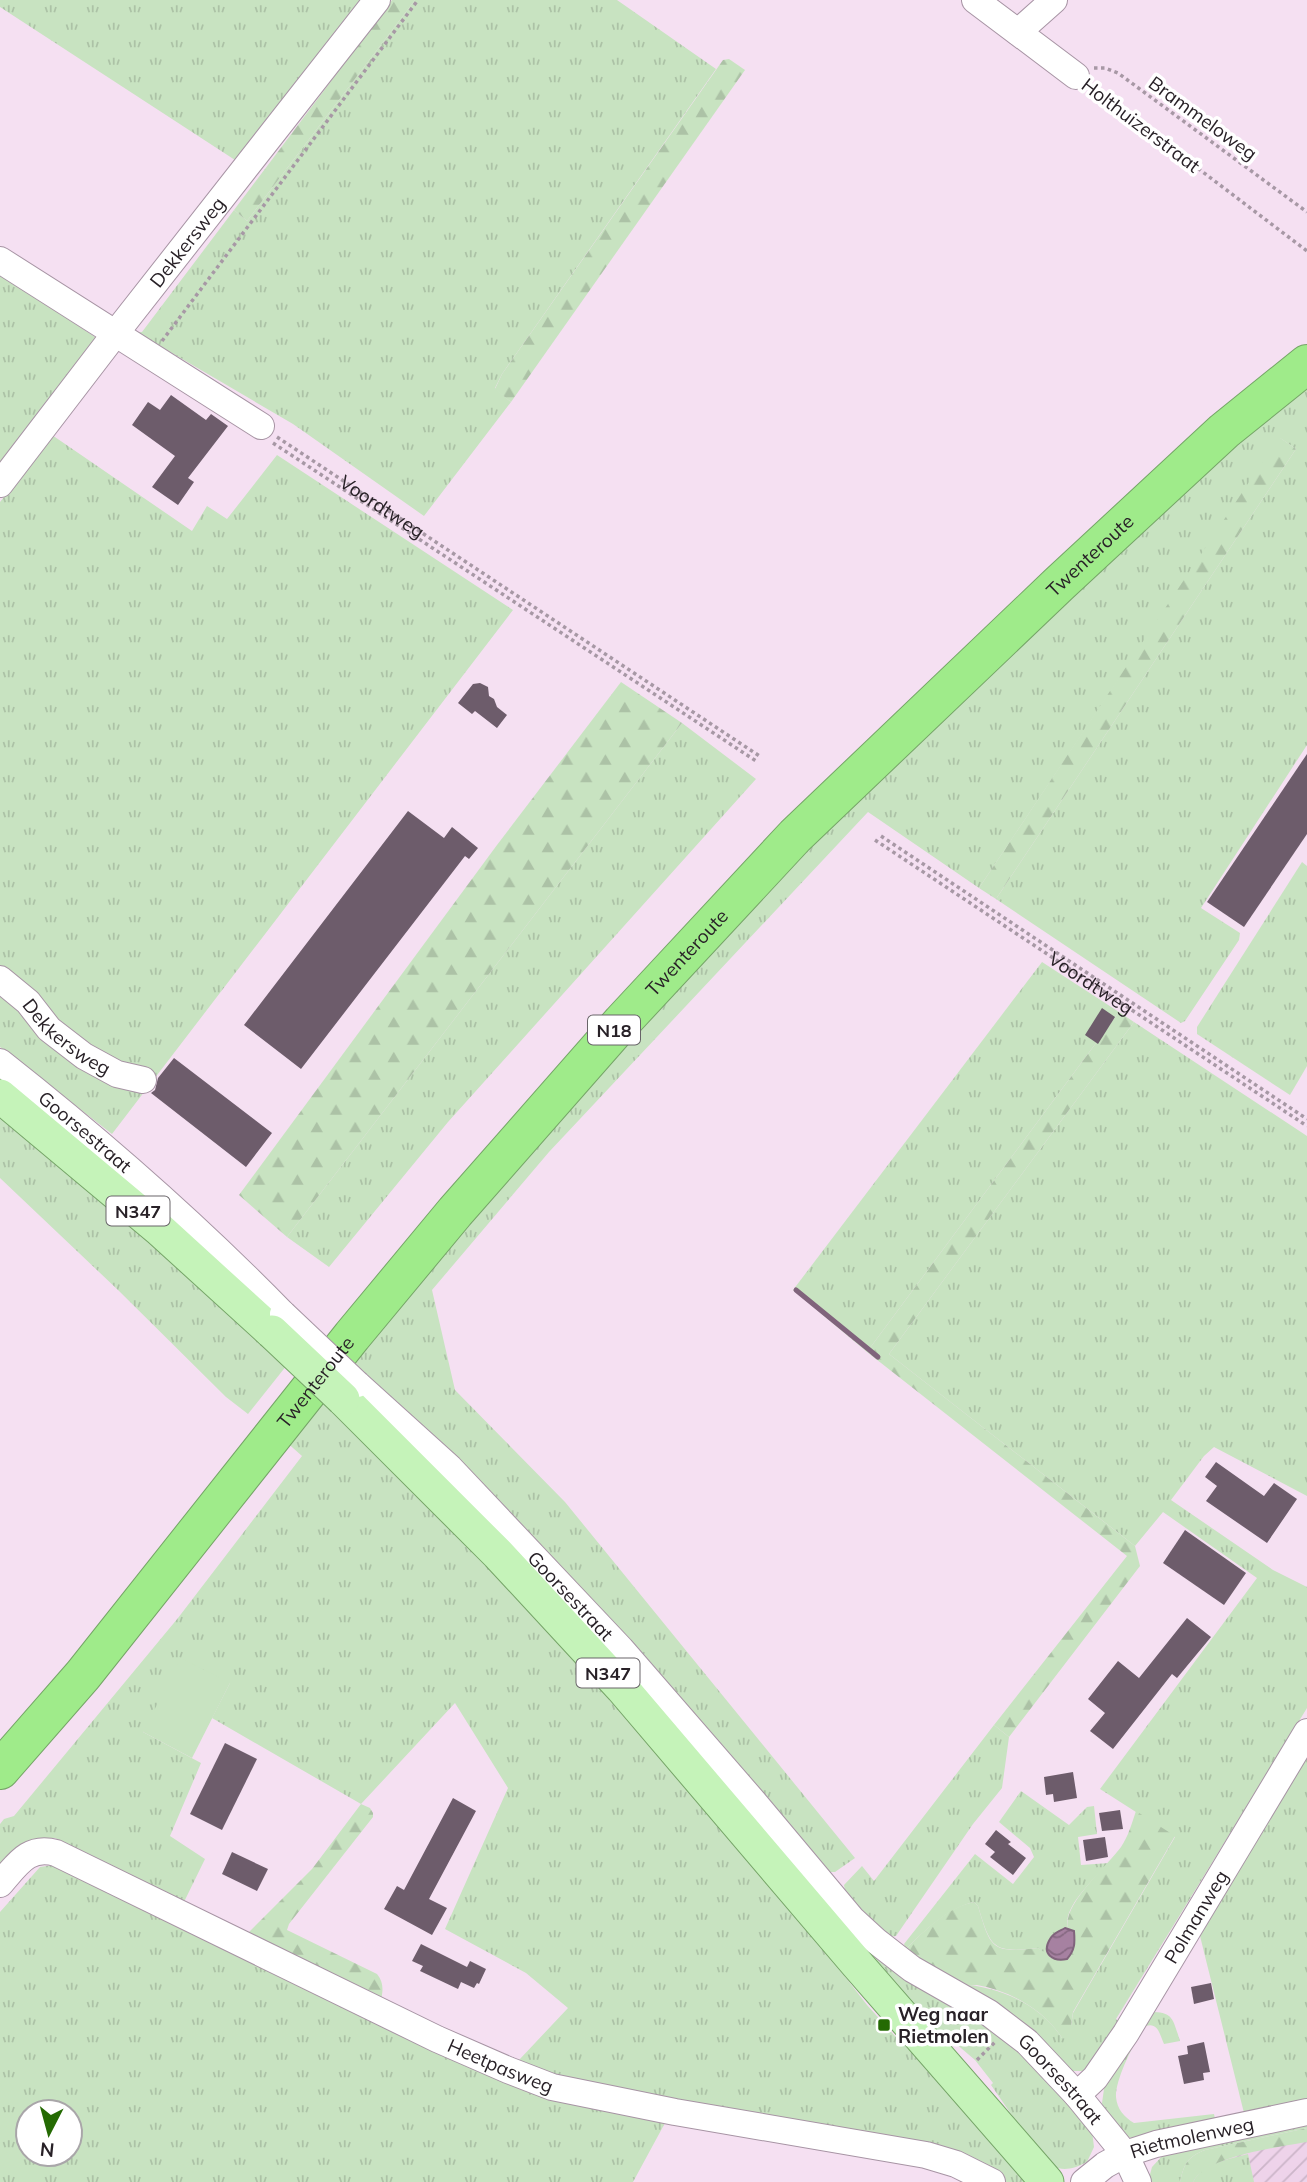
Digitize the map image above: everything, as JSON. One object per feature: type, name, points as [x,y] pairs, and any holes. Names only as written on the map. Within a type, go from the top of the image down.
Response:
[{"type":"highway","name":"Twenteroute","points":[[0,1734],[149,1555],[238,1440],[432,1202],[597,1013],[767,827],[1198,424],[1307,334]]},
{"type":"highway","name":"Twenteroute","points":[[0,1770],[100,1654],[352,1336],[622,1021],[805,827],[1059,584],[1205,449],[1307,364]]},
{"type":"main road","name":"Goorsestraat","points":[[0,1096],[159,1229],[278,1323],[350,1391],[622,1688],[1047,2182]]},
{"type":"street","name":"Dekkersweg","points":[[0,484],[377,0]]},
{"type":"street","name":"Holthuizerstraat","points":[[975,0],[1076,76]]},
{"type":"street","points":[[1018,32],[1054,0]]},
{"type":"street","points":[[0,260],[261,426]]},
{"type":"street","name":"Dekkersweg","points":[[0,979],[28,1002],[49,1029],[84,1056],[117,1074],[143,1080]]},
{"type":"street","name":"Goorsestraat","points":[[0,1062],[60,1108],[224,1253],[278,1323]]},
{"type":"street","name":"Goorsestraat","points":[[350,1391],[450,1468],[621,1649],[852,1919],[912,1969],[989,2013],[1027,2042],[1077,2095],[1125,2154],[1138,2182]]},
{"type":"street","name":"Polmanweg","points":[[1077,2095],[1096,2078],[1126,2033],[1307,1732]]},
{"type":"street","name":"Heetpasweg","points":[[0,1884],[31,1852],[43,1849],[437,2039],[552,2087],[674,2112],[926,2155],[956,2164],[992,2182]]},
{"type":"street","name":"Rietmolenweg","points":[[1084,2182],[1105,2165],[1125,2154],[1156,2144],[1307,2112]]},
{"type":"path","points":[[150,356],[418,0]]},
{"type":"path","name":"Brammeloweg","points":[[1076,76],[1088,69],[1097,68],[1118,73],[1307,212]]},
{"type":"path","name":"Holthuizerstraat","points":[[1076,76],[1307,251]]},
{"type":"path","points":[[261,426],[266,438],[759,759]]},
{"type":"path","name":"Voordtweg","points":[[881,836],[1307,1119]]},
{"type":"path","name":"Voordtweg","points":[[875,839],[1307,1125]]},
{"type":"shaded area","points":[[1307,2134],[1307,2182],[1185,2182],[1198,2159]]},
{"type":"green space","points":[[0,0],[360,0],[235,160],[0,7]]},
{"type":"green space","points":[[392,0],[415,0],[247,221],[234,210]]},
{"type":"green space","points":[[415,0],[617,0],[716,69],[502,374],[495,388],[511,402],[424,516],[293,424],[136,332],[142,332],[234,210],[247,221]]},
{"type":"green space","points":[[729,59],[745,70],[511,402],[495,389],[502,374],[723,60]]},
{"type":"green space","points":[[0,273],[98,339],[0,468]]},
{"type":"green space","points":[[1307,384],[1307,745],[1201,908],[1240,933],[1239,940],[1185,1021],[1181,1023],[996,899],[1296,449],[1280,438],[979,888],[868,812],[549,1152],[432,1290],[455,1390],[565,1502],[855,1858],[835,1872],[829,1872],[352,1363],[546,1121],[990,661]]},
{"type":"green space","points":[[52,435],[192,531],[207,506],[227,519],[277,455],[513,610],[112,1134],[0,1047],[0,502]]},
{"type":"green space","points":[[1279,437],[1296,449],[996,899],[979,888]]},
{"type":"green space","points":[[621,682],[682,723],[287,1237],[239,1195],[497,845]]},
{"type":"green space","points":[[682,723],[756,779],[448,1122],[329,1267],[287,1237]]},
{"type":"green space","points":[[1302,862],[1307,866],[1307,1066],[1290,1095],[1197,1034],[1197,1027]]},
{"type":"green space","points":[[1042,962],[1119,1012],[867,1352],[793,1290]]},
{"type":"green space","points":[[1119,1012],[1134,1022],[889,1354],[1135,1546],[1140,1566],[1009,1737],[994,1725],[1127,1556],[867,1352]]},
{"type":"green space","points":[[1134,1022],[1307,1136],[1307,1496],[1214,1447],[1171,1500],[1273,1570],[1307,1587],[1307,1708],[1116,2019],[1123,2026],[1088,2071],[1073,2071],[1063,2067],[960,1984],[990,1989],[1018,1999],[1042,2016],[1062,2038],[1071,2026],[1073,2013],[1175,1837],[1100,1789],[1257,1578],[1163,1512],[1135,1546],[889,1354]]},
{"type":"green space","points":[[0,1114],[109,1204],[287,1365],[248,1414],[226,1397],[0,1178]]},
{"type":"green space","points":[[318,1395],[447,1520],[605,1691],[829,1956],[867,2005],[894,2035],[926,2063],[1028,2182],[1002,2182],[747,2114],[553,2074],[519,2060],[568,2008],[526,1973],[445,1929],[508,1788],[455,1703],[361,1804],[212,1718],[230,1683],[143,1732],[201,1763],[170,1836],[205,1859],[183,1904],[55,1838],[46,1838],[30,1844],[0,1871],[0,1824],[4,1819],[14,1816],[178,1618],[302,1456],[284,1440]]},
{"type":"green space","points":[[181,1658],[230,1683],[192,1758],[143,1732]]},
{"type":"green space","points":[[994,1725],[1009,1737],[1002,1788],[973,1824],[896,1936],[889,1937],[855,1906],[844,1885],[862,1866],[874,1881]]},
{"type":"green space","points":[[1307,1746],[1307,2102],[1245,2117],[1198,1928]]},
{"type":"green space","points":[[1021,1791],[1069,1825],[1087,1807],[1094,1806],[1097,1834],[1078,1837],[1081,1865],[1109,1863],[1075,1902],[1067,1920],[1068,1928],[1053,1935],[1047,1951],[1050,1958],[1038,1948],[1011,1950],[996,1945],[991,1940],[974,1902],[946,1914],[906,1949],[904,1944],[975,1854],[1013,1884],[1034,1857],[1030,1848],[999,1822]]},
{"type":"green space","points":[[361,1804],[370,1808],[373,1817],[287,1930],[377,1974],[381,1980],[381,2001],[247,1934],[312,1869]]},
{"type":"green space","points":[[1136,1811],[1175,1836],[1073,2012],[1071,2026],[1074,2041],[1062,2038],[1046,2019],[1026,2003],[990,1988],[956,1982],[906,1949],[946,1914],[974,1902],[978,1906],[986,1932],[996,1945],[1011,1950],[1038,1948],[1053,1959],[1074,1931],[1068,1928],[1068,1919],[1078,1897],[1121,1847]]},
{"type":"green space","points":[[60,1864],[665,2123],[633,2182],[0,2182],[0,1912],[40,1867]]},
{"type":"green space","points":[[863,1944],[999,2029],[1092,2131],[1094,2147],[1087,2162],[1074,2168],[1062,2169],[1052,2166],[1041,2157],[975,2060],[941,2031],[936,2033],[857,1948]]},
{"type":"green space","points":[[1145,2012],[1166,2014],[1170,2017],[1180,2041],[1164,2044],[1156,2028],[1146,2026],[1122,2070],[1116,2097],[1122,2112],[1134,2123],[1214,2114],[1216,2123],[1137,2139],[1128,2137],[1104,2111],[1102,2103],[1105,2082]]},
{"type":"green space","points":[[1307,2125],[1307,2128],[1205,2150],[1187,2162],[1180,2182],[1148,2182],[1152,2167],[1163,2155]]},
{"type":"green space","points":[[1307,2128],[1307,2142],[1227,2159],[1200,2173],[1193,2182],[1180,2182],[1187,2162],[1205,2150]]},
{"type":"green space","points":[[1248,2154],[1254,2182],[1193,2182],[1210,2166]]},
{"type":"water","points":[[1065,1928],[1074,1931],[1073,1949],[1067,1959],[1053,1958],[1047,1949],[1050,1939]]},
{"type":"building","points":[[171,395],[206,420],[211,414],[228,426],[188,478],[194,482],[178,505],[152,487],[175,456],[132,425],[148,402],[160,410]]},
{"type":"building","points":[[480,683],[488,687],[489,696],[507,715],[497,728],[475,711],[472,714],[458,703],[473,684]]},
{"type":"building","points":[[1307,754],[1307,834],[1244,927],[1207,902]]},
{"type":"building","points":[[408,811],[444,838],[452,827],[478,848],[469,859],[465,856],[301,1069],[244,1025]]},
{"type":"building","points":[[1102,1008],[1115,1017],[1098,1044],[1085,1035]]},
{"type":"building","points":[[174,1058],[272,1133],[246,1167],[151,1093],[155,1090],[158,1078]]},
{"type":"building","points":[[1216,1462],[1264,1496],[1274,1483],[1297,1499],[1267,1543],[1206,1501],[1217,1486],[1205,1477]]},
{"type":"building","points":[[1185,1530],[1246,1573],[1224,1605],[1163,1563]]},
{"type":"building","points":[[1187,1618],[1211,1637],[1177,1678],[1172,1674],[1113,1749],[1090,1731],[1105,1713],[1088,1699],[1118,1661],[1139,1678]]},
{"type":"building","points":[[225,1743],[257,1759],[222,1830],[190,1814]]},
{"type":"building","points":[[1073,1772],[1077,1798],[1054,1802],[1053,1794],[1046,1795],[1044,1777]]},
{"type":"building","points":[[453,1798],[476,1811],[429,1899],[447,1908],[432,1935],[384,1909],[397,1886],[404,1890]]},
{"type":"building","points":[[1120,1810],[1123,1829],[1102,1831],[1099,1813]]},
{"type":"building","points":[[996,1830],[1026,1858],[1013,1875],[990,1857],[995,1852],[985,1844]]},
{"type":"building","points":[[1105,1837],[1108,1857],[1086,1861],[1083,1840]]},
{"type":"building","points":[[232,1852],[268,1869],[257,1891],[222,1874]]},
{"type":"building","points":[[421,1944],[467,1967],[470,1961],[486,1969],[479,1984],[474,1988],[461,1982],[458,1989],[420,1971],[423,1966],[412,1961]]},
{"type":"building","points":[[1211,1983],[1214,1999],[1194,2004],[1191,1987]]},
{"type":"building","points":[[1204,2042],[1210,2072],[1203,2073],[1204,2080],[1184,2084],[1178,2056],[1188,2054],[1187,2046]]},
{"type":"waterway","points":[[796,1290],[878,1357]]},
{"type":"place","name":"Weg naar Rietmolen","points":[[884,2025]]}]
